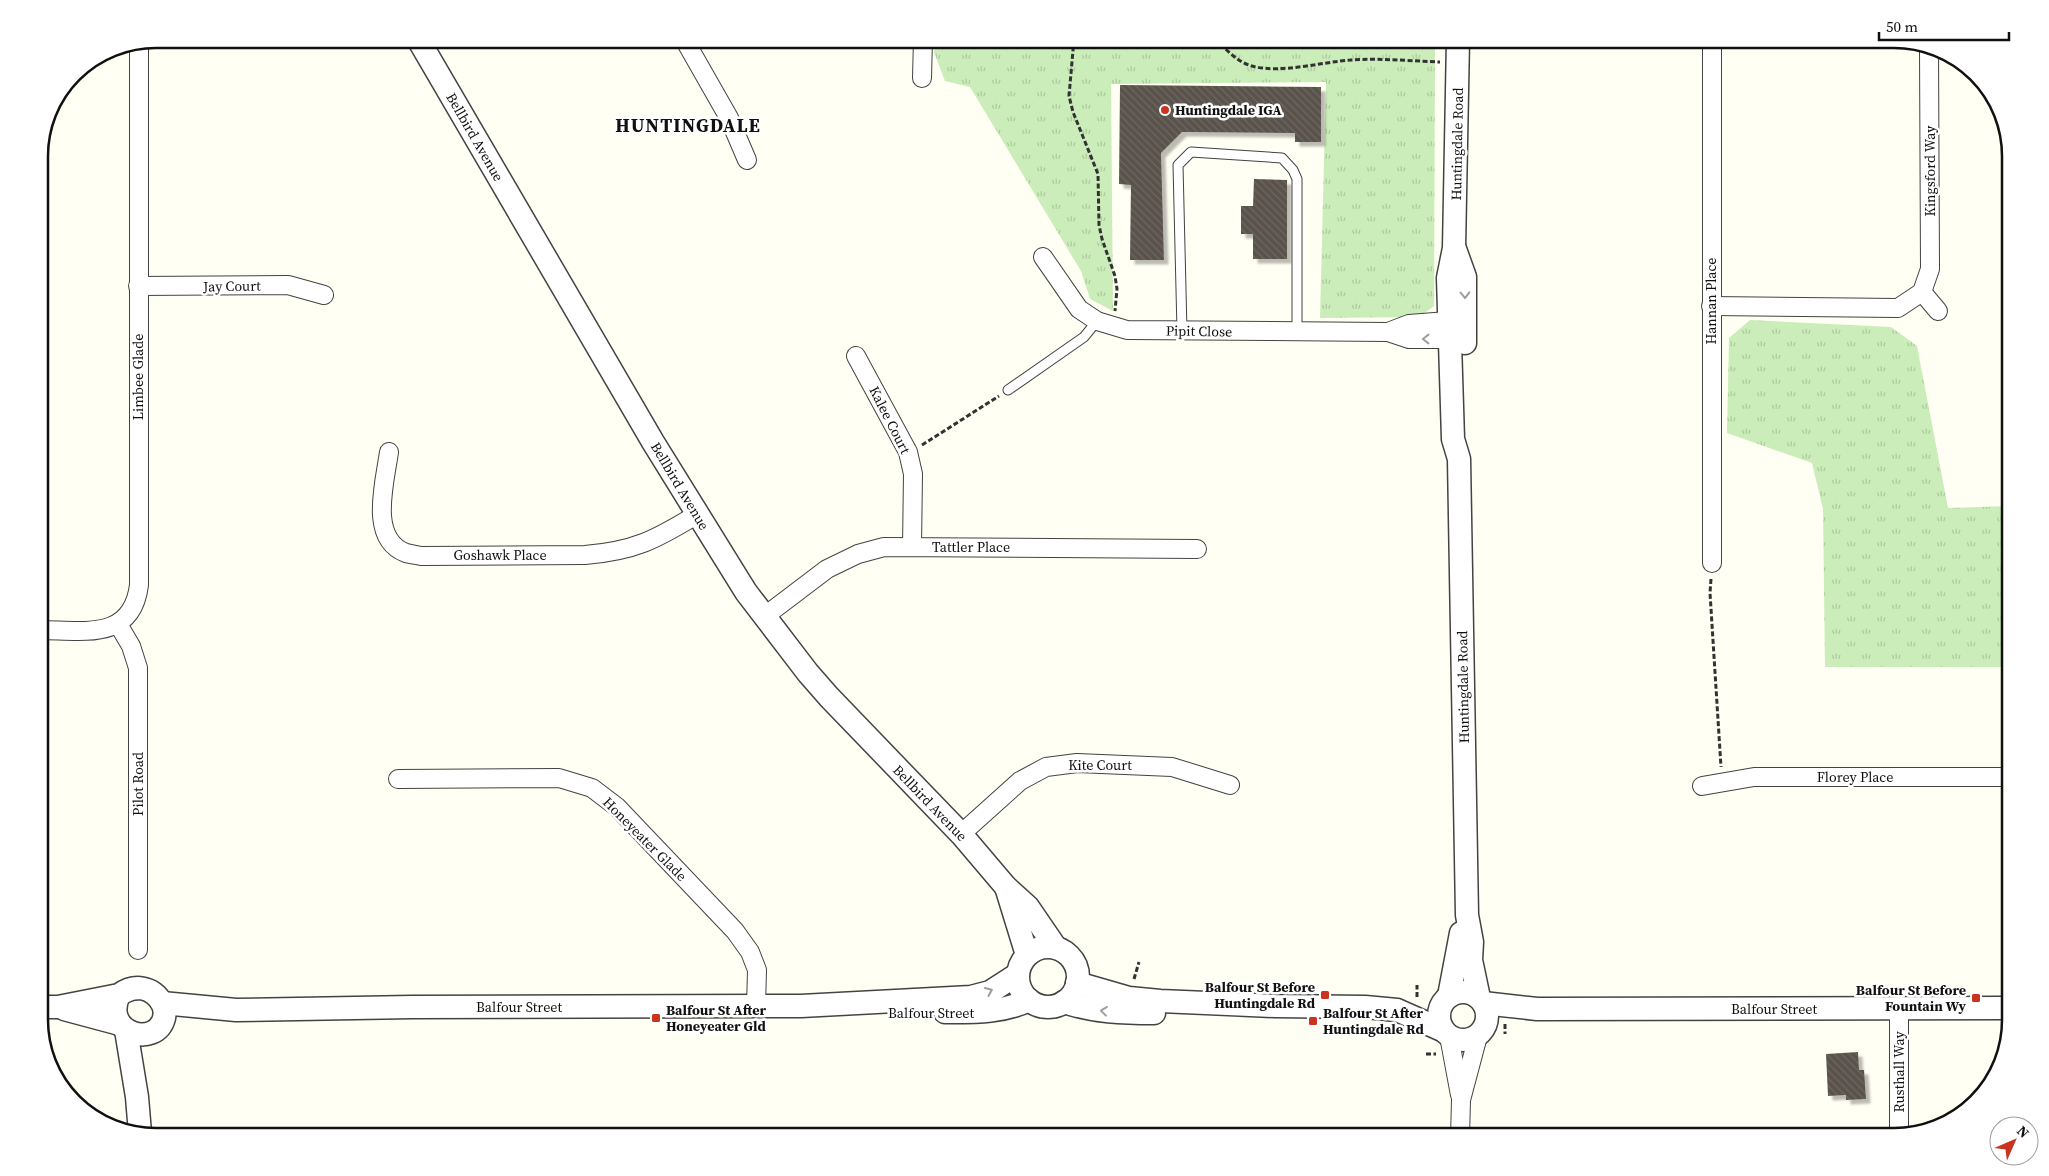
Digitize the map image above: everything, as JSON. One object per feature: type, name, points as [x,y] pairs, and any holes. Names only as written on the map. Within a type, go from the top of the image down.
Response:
[{"type":"street","name":"Bellbird Avenue","points":[[423,48],[696,515],[730,568],[765,616],[830,698],[961,834],[1006,887],[1028,907],[1056,948]]},
{"type":"street","points":[[689,48],[729,118],[747,160]]},
{"type":"street","points":[[922,48],[922,78]]},
{"type":"street","name":"Huntingdale Road","points":[[1458,48],[1454,248],[1448,278],[1457,330],[1453,439],[1459,459],[1468,915],[1472,942],[1471,960],[1481,1000]]},
{"type":"street","name":"Hannan Place","points":[[1712,48],[1712,563]]},
{"type":"street","name":"Limbee Glade","points":[[118,624],[127,617],[133,608],[139,585],[139,49]]},
{"type":"street","name":"Kingsford Way","points":[[1922,292],[1930,269],[1929,54]]},
{"type":"street","name":"Pipit Close","points":[[1043,257],[1079,309],[1105,324],[1126,330],[1297,333],[1388,332],[1409,339],[1457,330]]},
{"type":"street","name":"Jay Court","points":[[138,286],[288,285],[324,295]]},
{"type":"street","points":[[1711,306],[1898,308],[1922,292],[1938,311]]},
{"type":"street","name":"Kalee Court","points":[[856,356],[908,452],[913,474],[912,547]]},
{"type":"street","name":"Goshawk Place","points":[[389,452],[381,512],[384,530],[391,543],[405,552],[421,556],[585,555],[608,553],[646,543],[696,515]]},
{"type":"street","name":"Tattler Place","points":[[765,616],[827,569],[858,554],[884,548],[1197,549]]},
{"type":"street","points":[[48,630],[98,630],[118,624]]},
{"type":"street","name":"Pilot Road","points":[[118,624],[131,646],[138,668],[138,950]]},
{"type":"street","name":"Kite Court","points":[[961,834],[1020,781],[1046,767],[1077,763],[1172,767],[1230,785]]},
{"type":"street","name":"Florey Place","points":[[1702,786],[1754,777],[2002,777]]},
{"type":"street","name":"Honeyeater Glade","points":[[398,779],[559,778],[592,788],[617,806],[735,931],[750,952],[757,970],[756,1007]]},
{"type":"street","name":"Bellbird Avenue","points":[[1006,887],[1022,964]]},
{"type":"street","name":"Huntingdale Road","points":[[1447,997],[1459,939],[1468,915]]},
{"type":"street","name":"Balfour Street","points":[[162,1003],[236,1010],[412,1007],[756,1007],[971,997],[990,992],[1040,948],[1056,948]]},
{"type":"street","points":[[1056,948],[1070,958],[1077,974],[1074,990],[1064,1002]]},
{"type":"street","points":[[1022,964],[1018,984],[1022,993],[1029,1000],[1046,1007],[1064,1002],[1086,1009],[1126,1013],[1216,1012],[1275,1006]]},
{"type":"street","points":[[1076,983],[1129,998],[1275,1006],[1364,1007],[1397,1010],[1447,997],[1455,993],[1468,992],[1481,1000],[1487,1016],[1461,1100]]},
{"type":"street","points":[[137,1097],[155,1030],[164,1016],[165,1009],[156,996],[143,988],[127,990],[119,996],[114,1005],[114,1015],[123,1027],[137,1097],[140,1128]]},
{"type":"street","points":[[48,1007],[119,996]]},
{"type":"street","points":[[1447,997],[1438,1014],[1446,1033],[1461,1100],[1460,1128]]},
{"type":"street","name":"Balfour Street","points":[[801,1006],[859,1013],[984,1012],[1018,1006],[1029,1000]]},
{"type":"street","name":"Balfour Street","points":[[1481,1000],[1537,1009],[2002,1008]]},
{"type":"street","points":[[48,1008],[123,1027],[136,1034],[155,1030]]},
{"type":"street","name":"Balfour Street","points":[[1481,1033],[1537,1009]]},
{"type":"street","name":"Rusthall Way","points":[[1899,1009],[1899,1128]]},
{"type":"street","name":"Balfour Street","points":[[155,1030],[236,1010]]},
{"type":"street","points":[[1397,1010],[1446,1033],[1456,1040],[1463,1041],[1481,1033]]},
{"type":"lane","points":[[1182,330],[1178,165],[1191,152],[1282,158],[1293,170],[1297,179],[1297,333]]},
{"type":"lane","points":[[1008,390],[1105,324]]},
{"type":"path","points":[[1073,48],[1069,96],[1073,112],[1098,174],[1099,225],[1102,239],[1116,276],[1118,289],[1105,324]]},
{"type":"path","points":[[1225,48],[1243,63],[1254,67],[1306,67],[1352,60],[1458,62]]},
{"type":"path","points":[[908,452],[916,449],[1008,390]]},
{"type":"path","points":[[1712,563],[1710,593],[1723,782]]},
{"type":"green space","points":[[935,48],[1435,48],[1434,306],[1419,317],[1320,318],[1326,82],[1111,84],[1113,311],[1090,299],[1081,271],[970,87],[945,81],[934,52]]},
{"type":"green space","points":[[1750,320],[1891,327],[1917,346],[1948,508],[2001,506],[2002,667],[1825,667],[1823,509],[1812,463],[1727,433],[1729,338]]},
{"type":"building","points":[[1120,85],[1321,87],[1321,142],[1295,142],[1295,133],[1182,132],[1161,153],[1164,260],[1130,260],[1131,185],[1119,184]]},
{"type":"building","points":[[1254,179],[1287,180],[1287,259],[1253,259],[1253,234],[1241,234],[1241,206],[1253,206]]},
{"type":"building","points":[[1858,1052],[1859,1070],[1864,1070],[1866,1099],[1846,1100],[1846,1095],[1828,1096],[1826,1054]]},
{"type":"place","name":"Huntingdale IGA","points":[[1165,110]]},
{"type":"place","name":"Balfour St Before Huntingdale Rd","points":[[1325,995]]},
{"type":"place","name":"Balfour St Before Fountain Wy","points":[[1976,998]]},
{"type":"place","name":"Balfour St After Honeyeater Gld","points":[[656,1018]]},
{"type":"place","name":"Balfour St After Huntingdale Rd","points":[[1313,1021]]},
{"type":"district","name":"HUNTINGDALE","points":[[688,125]]}]
